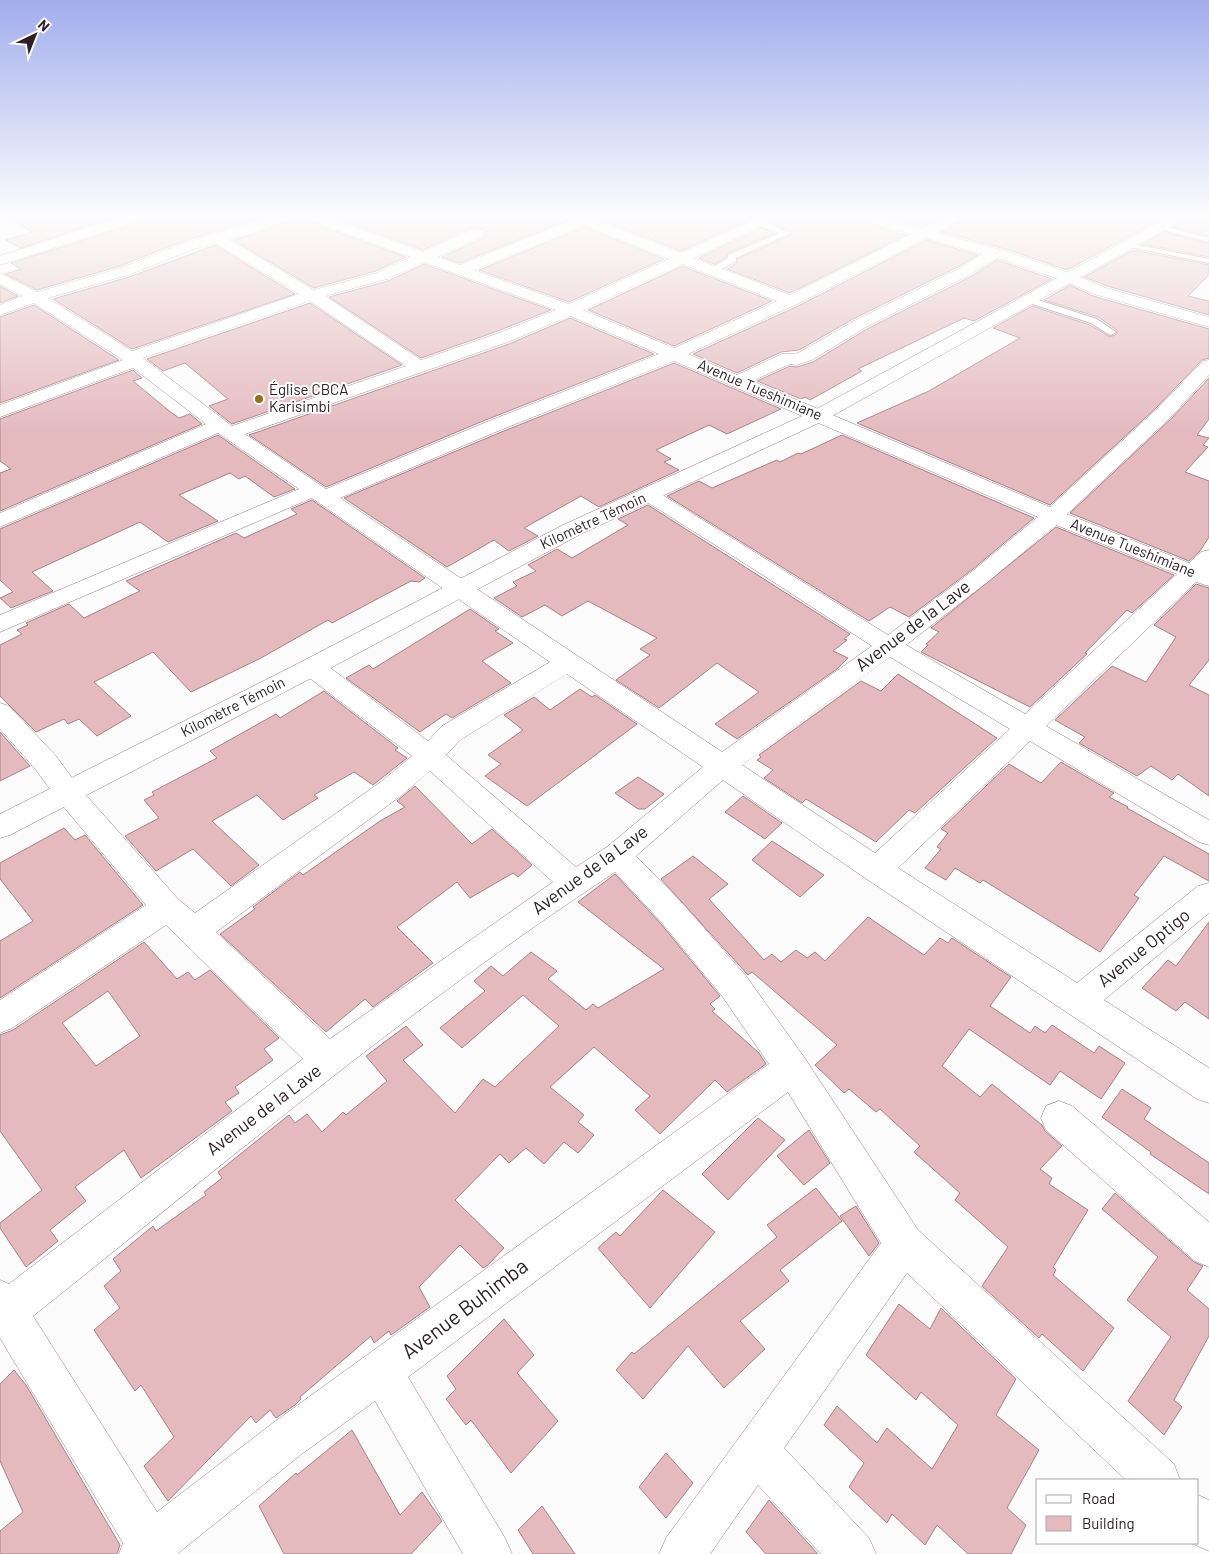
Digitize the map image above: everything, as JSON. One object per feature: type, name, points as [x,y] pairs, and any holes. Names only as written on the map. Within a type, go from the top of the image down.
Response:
[{"type":"street","points":[[16,287],[36,297],[133,359],[225,428],[458,589],[876,870],[1079,1000],[1209,1087]]},
{"type":"street","points":[[0,310],[73,287]]},
{"type":"street","points":[[298,287],[418,366]]},
{"type":"street","points":[[0,411],[133,359],[312,295],[343,287]]},
{"type":"street","name":"Avenue Tueshimiane","points":[[506,287],[570,310],[675,354],[1053,516],[1204,569]]},
{"type":"street","points":[[0,521],[225,428],[502,338],[570,310],[620,287]]},
{"type":"street","points":[[753,287],[791,301]]},
{"type":"street","points":[[0,624],[320,494],[675,354],[820,287]]},
{"type":"street","points":[[738,381],[788,358],[796,360],[806,356],[860,324],[935,287]]},
{"type":"street","name":"Kilomètre Témoin","points":[[0,827],[571,530],[818,416],[1054,287]]},
{"type":"street","points":[[1091,287],[1120,298],[1209,322]]},
{"type":"street","name":"Avenue de la Lave","points":[[2,1309],[328,1060],[574,883],[617,856],[722,766],[889,646],[982,574],[1053,516],[1164,413],[1209,365]]},
{"type":"street","points":[[649,495],[889,646],[1209,834]]},
{"type":"street","points":[[876,870],[1028,728],[1204,569]]},
{"type":"street","points":[[194,931],[392,788],[430,756],[451,733],[568,662]]},
{"type":"street","points":[[312,666],[430,756],[574,883]]},
{"type":"street","points":[[0,712],[46,763],[68,793],[167,908],[194,931],[328,1060]]},
{"type":"street","points":[[617,856],[673,914],[734,986],[792,1068],[904,1244],[1157,1479]]},
{"type":"street","name":"Avenue Optigo","points":[[1079,1000],[1209,895]]},
{"type":"street","points":[[0,1018],[167,908]]},
{"type":"street","name":"Avenue Buhimba","points":[[148,1551],[288,1438],[792,1068]]},
{"type":"street","points":[[1059,1118],[1209,1247]]},
{"type":"street","points":[[682,1554],[904,1244]]},
{"type":"street","points":[[2,1309],[148,1551]]},
{"type":"street","points":[[381,1371],[488,1554]]},
{"type":"street","points":[[756,1450],[853,1554]]},
{"type":"street","points":[[1199,1519],[1209,1528]]},
{"type":"lane","points":[[1029,300],[1094,321],[1111,332]]},
{"type":"building","points":[[0,287],[18,296],[0,303]]},
{"type":"building","points":[[30,287],[49,287],[37,290]]},
{"type":"building","points":[[96,287],[283,287],[295,294],[132,349],[53,299]]},
{"type":"building","points":[[368,287],[486,287],[551,310],[421,358],[329,297]]},
{"type":"building","points":[[525,287],[603,287],[569,302]]},
{"type":"building","points":[[638,287],[735,287],[772,301],[674,346],[588,310]]},
{"type":"building","points":[[773,287],[803,287],[790,293]]},
{"type":"building","points":[[836,287],[919,287],[853,319],[799,350],[781,352],[737,373],[693,354]]},
{"type":"building","points":[[951,287],[1038,287],[974,321],[964,318],[858,369],[862,371],[810,400],[805,397],[801,399],[757,381],[790,366],[797,367],[813,362],[867,329]]},
{"type":"building","points":[[1067,287],[1073,287],[1093,296],[1209,329],[1209,358],[1202,360],[1156,408],[1050,505],[857,423],[929,391],[1020,338],[993,328],[1032,306],[1090,325],[1110,337],[1117,334],[1117,330],[1098,317],[1044,300]]},
{"type":"building","points":[[1109,287],[1197,287],[1188,296],[1209,301],[1209,315]]},
{"type":"building","points":[[310,303],[402,365],[232,424],[209,406],[228,399],[185,363],[163,371],[147,359]]},
{"type":"building","points":[[34,305],[119,360],[0,403],[0,317]]},
{"type":"building","points":[[570,318],[654,354],[483,421],[326,487],[249,435],[509,344]]},
{"type":"building","points":[[674,363],[781,409],[727,434],[709,425],[656,450],[671,459],[664,462],[679,470],[599,507],[581,496],[524,528],[538,536],[509,551],[494,540],[447,567],[344,498],[499,433]]},
{"type":"building","points":[[133,370],[142,378],[133,381],[168,410],[179,418],[190,414],[202,424],[0,511],[0,473],[11,469],[0,461],[0,419]]},
{"type":"building","points":[[1209,378],[1209,419],[1197,435],[1209,438],[1203,445],[1208,447],[1185,472],[1209,481],[1209,537],[1200,551],[1189,561],[1070,513],[1172,418]]},
{"type":"building","points":[[218,435],[295,489],[274,497],[245,476],[239,479],[230,473],[179,495],[218,521],[168,542],[140,522],[32,572],[53,591],[11,608],[0,598],[13,592],[0,580],[0,529]]},
{"type":"building","points":[[842,435],[1034,518],[973,569],[909,617],[890,607],[869,621],[667,496],[699,481],[712,488],[777,460],[780,462],[798,453],[801,454]]},
{"type":"building","points":[[312,500],[425,578],[419,582],[411,581],[332,623],[328,620],[261,658],[191,692],[153,652],[94,682],[131,716],[97,736],[79,719],[68,724],[64,719],[36,732],[0,696],[0,645],[22,634],[17,630],[28,625],[26,623],[69,604],[84,618],[140,591],[126,581],[236,533],[244,538],[297,514],[291,509]]},
{"type":"building","points":[[648,505],[850,634],[844,639],[847,640],[833,651],[848,658],[837,669],[737,739],[715,724],[759,692],[717,663],[659,708],[616,680],[650,655],[640,649],[657,638],[588,601],[562,616],[545,605],[522,617],[494,598],[517,586],[513,582],[536,571],[528,565],[557,549],[572,558],[628,525],[618,519]]},
{"type":"building","points":[[1056,527],[1174,575],[1132,613],[1127,610],[1085,653],[1087,654],[1030,707],[921,652],[928,645],[926,644],[939,632],[931,628]]},
{"type":"building","points":[[1196,584],[1209,588],[1209,660],[1189,685],[1209,695],[1209,796],[1178,774],[1172,780],[1151,766],[1137,776],[1079,743],[1085,737],[1055,720],[1112,666],[1146,682],[1176,637],[1154,625]]},
{"type":"building","points":[[470,609],[499,629],[495,631],[513,643],[482,661],[511,683],[452,718],[446,714],[420,732],[346,678],[369,665],[373,669]]},
{"type":"building","points":[[898,674],[997,738],[915,813],[909,810],[876,842],[806,799],[802,803],[764,778],[773,770],[757,760],[761,757],[759,755],[861,681],[881,691]]},
{"type":"building","points":[[580,689],[592,697],[595,695],[637,724],[527,806],[485,776],[501,764],[488,755],[523,730],[504,715],[534,697],[550,710]]},
{"type":"building","points":[[324,691],[398,748],[395,750],[407,758],[373,785],[354,772],[314,795],[318,798],[283,820],[257,795],[212,821],[259,865],[231,886],[193,849],[156,871],[125,836],[159,818],[144,800],[154,795],[152,792],[217,758],[210,751],[276,714],[280,718]]},
{"type":"building","points":[[0,732],[30,766],[0,781]]},
{"type":"building","points":[[1061,762],[1114,793],[1109,797],[1209,854],[1209,881],[1164,856],[1134,895],[1139,898],[1100,952],[983,880],[980,883],[955,868],[946,880],[925,868],[941,849],[937,847],[948,833],[941,829],[1009,764],[1041,783]]},
{"type":"building","points":[[638,777],[664,794],[645,809],[638,809],[615,793]]},
{"type":"building","points":[[415,786],[472,844],[492,829],[532,865],[518,877],[513,873],[470,898],[457,882],[397,927],[433,963],[373,1007],[365,999],[326,1032],[220,934],[255,909],[253,907],[300,872],[303,875],[380,821],[405,807],[397,801]]},
{"type":"building","points":[[743,796],[782,823],[765,839],[725,812]]},
{"type":"building","points":[[64,828],[75,840],[85,835],[143,905],[0,998],[0,941],[33,921],[0,879],[0,863]]},
{"type":"building","points":[[772,841],[824,875],[800,897],[752,860]]},
{"type":"building","points":[[693,856],[728,884],[709,899],[764,960],[772,954],[781,962],[796,950],[807,958],[815,952],[825,961],[868,917],[924,955],[940,938],[948,943],[952,938],[1011,977],[990,1006],[1030,1033],[1035,1026],[1045,1033],[1052,1025],[1094,1053],[1099,1046],[1125,1063],[1101,1099],[1060,1071],[1050,1085],[969,1029],[942,1066],[980,1097],[992,1084],[1042,1125],[1045,1131],[1062,1146],[1040,1169],[1052,1178],[1049,1184],[1088,1210],[1053,1267],[1056,1270],[1053,1275],[1114,1328],[1083,1371],[1042,1334],[1039,1338],[982,1286],[1008,1247],[955,1200],[960,1193],[914,1152],[920,1146],[880,1109],[876,1112],[849,1089],[844,1093],[815,1065],[837,1045],[752,972],[748,975],[661,879]]},
{"type":"building","points":[[615,874],[661,924],[720,996],[710,1004],[715,1009],[712,1011],[759,1053],[766,1064],[727,1092],[715,1080],[660,1134],[635,1110],[650,1096],[594,1047],[550,1087],[584,1115],[578,1122],[594,1135],[578,1153],[564,1142],[544,1164],[526,1148],[509,1163],[500,1154],[455,1200],[504,1248],[483,1268],[460,1245],[419,1287],[430,1307],[391,1335],[389,1331],[374,1343],[371,1336],[300,1397],[301,1399],[295,1405],[276,1418],[270,1410],[256,1423],[251,1416],[168,1501],[144,1466],[174,1437],[141,1385],[135,1391],[94,1330],[120,1308],[104,1286],[121,1271],[113,1259],[153,1226],[156,1231],[206,1195],[204,1192],[222,1178],[218,1172],[289,1115],[295,1123],[307,1114],[322,1132],[343,1112],[346,1115],[387,1081],[366,1056],[406,1026],[423,1045],[403,1060],[455,1113],[483,1079],[495,1087],[559,1026],[523,995],[462,1048],[440,1028],[485,991],[474,981],[491,966],[503,976],[531,952],[557,971],[548,979],[586,1010],[593,1004],[598,1008],[664,969],[578,902]]},
{"type":"building","points":[[1209,922],[1209,1019],[1185,1002],[1176,1011],[1142,988],[1168,960],[1176,966]]},
{"type":"building","points":[[144,942],[177,979],[188,972],[195,980],[210,970],[279,1038],[264,1049],[273,1060],[235,1087],[239,1093],[225,1102],[232,1111],[141,1178],[124,1150],[75,1187],[86,1201],[50,1230],[58,1241],[26,1267],[0,1228],[0,1223],[42,1190],[0,1131],[0,1035],[13,1030]],"holes":[[[108,991],[140,1036],[96,1066],[62,1023]]]},
{"type":"building","points":[[1122,1089],[1151,1108],[1144,1119],[1209,1163],[1209,1194],[1150,1154],[1151,1152],[1102,1117]]},
{"type":"building","points":[[758,1118],[785,1140],[728,1200],[702,1174]]},
{"type":"building","points":[[809,1130],[830,1163],[804,1185],[777,1156]]},
{"type":"building","points":[[816,1188],[842,1221],[780,1270],[789,1281],[740,1321],[765,1349],[724,1388],[688,1346],[643,1399],[616,1370],[632,1352],[634,1354],[777,1237],[767,1225]]},
{"type":"building","points":[[663,1190],[715,1232],[650,1308],[598,1248],[616,1232],[620,1236]]},
{"type":"building","points":[[1115,1193],[1194,1262],[1203,1266],[1187,1290],[1209,1309],[1209,1336],[1174,1400],[1182,1407],[1164,1435],[1128,1401],[1171,1337],[1127,1300],[1158,1257],[1102,1209]]},
{"type":"building","points":[[856,1206],[879,1243],[869,1256],[840,1216]]},
{"type":"building","points":[[899,1304],[930,1329],[941,1308],[1016,1379],[996,1415],[1039,1450],[1007,1508],[1026,1525],[1011,1554],[968,1554],[937,1525],[925,1545],[892,1514],[887,1523],[849,1487],[864,1463],[824,1425],[837,1406],[877,1443],[887,1428],[932,1469],[958,1425],[921,1392],[916,1400],[866,1355]]},
{"type":"building","points":[[504,1319],[534,1355],[517,1373],[558,1421],[511,1473],[471,1420],[466,1425],[446,1399],[456,1389],[447,1376]]},
{"type":"building","points":[[14,1370],[26,1385],[120,1545],[117,1554],[0,1554],[0,1531],[23,1512],[0,1461],[0,1384]]},
{"type":"building","points":[[352,1430],[400,1515],[422,1492],[442,1521],[411,1554],[284,1554],[259,1506],[296,1473],[297,1475]]},
{"type":"building","points":[[666,1453],[693,1483],[666,1518],[639,1487]]},
{"type":"building","points":[[769,1500],[818,1554],[766,1554],[746,1532]]},
{"type":"building","points":[[542,1506],[575,1554],[533,1554],[518,1530]]},
{"type":"place","name":"Église CBCA Karisimbi","points":[[259,399]]}]
